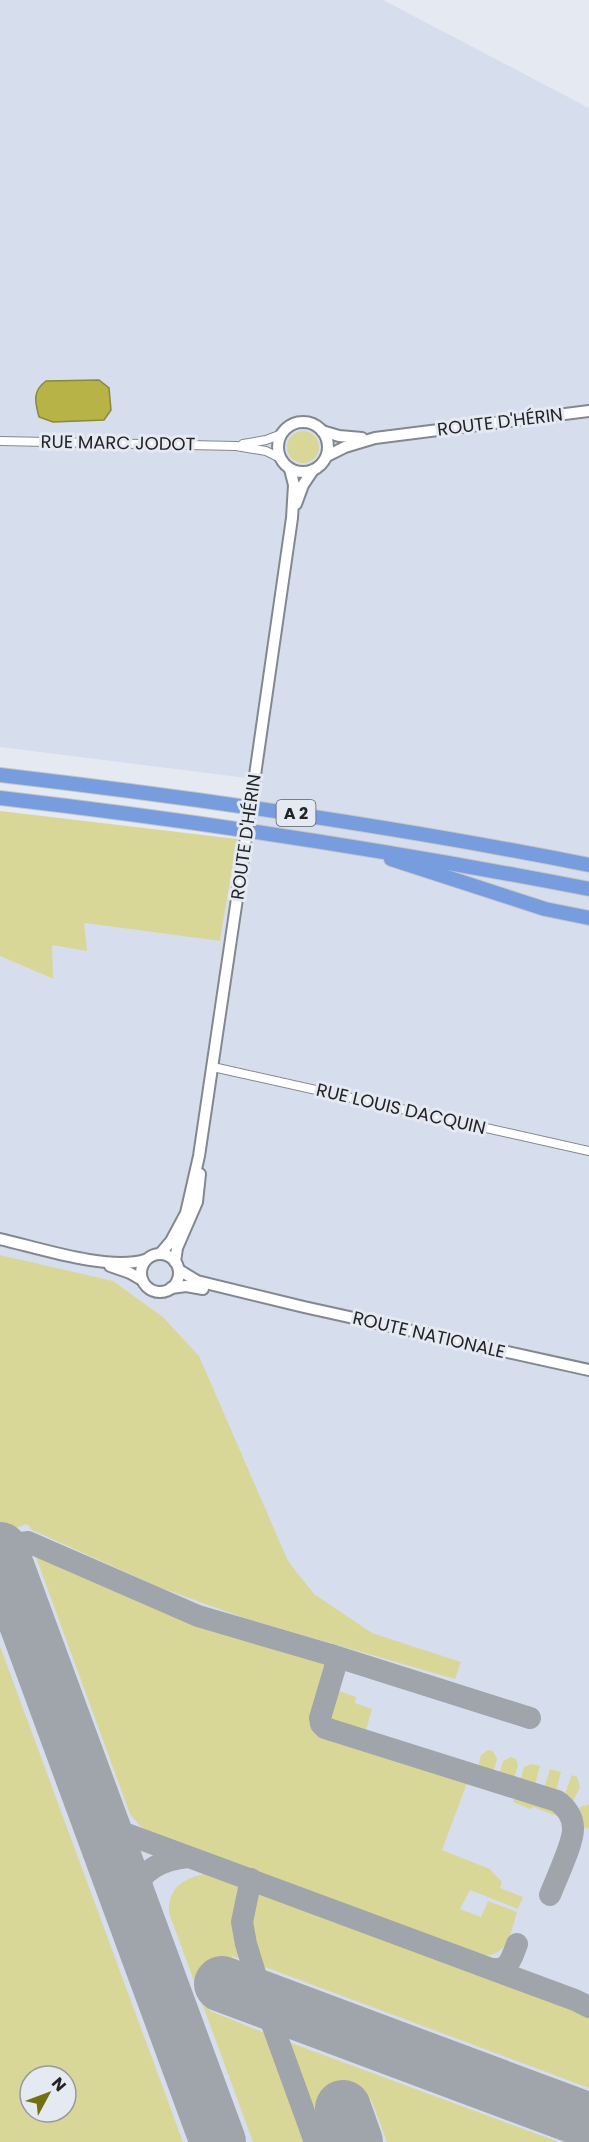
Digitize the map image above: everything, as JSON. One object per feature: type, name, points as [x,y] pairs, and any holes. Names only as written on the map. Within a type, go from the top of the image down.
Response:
[{"type":"highway","name":"A 2","points":[[0,775],[294,813],[589,865]]},
{"type":"highway","name":"A 2","points":[[0,798],[313,839],[589,889]]},
{"type":"highway","points":[[313,839],[395,861],[545,909],[589,918]]},
{"type":"street","name":"ROUTE D'HÉRIN","points":[[327,456],[345,447],[375,438],[589,411]]},
{"type":"street","points":[[301,422],[312,424],[322,431],[327,441],[327,456],[313,470],[300,472],[290,469],[280,458],[278,444],[282,434],[290,426],[301,422]]},
{"type":"street","name":"ROUTE D'HÉRIN","points":[[322,431],[339,436],[375,438]]},
{"type":"street","name":"RUE MARC JODOT","points":[[236,446],[282,434]]},
{"type":"street","name":"RUE MARC JODOT","points":[[0,441],[236,446],[266,451],[280,458]]},
{"type":"street","name":"ROUTE D'HÉRIN","points":[[160,1254],[171,1241],[186,1213],[199,1156],[292,518],[294,486],[290,469]]},
{"type":"street","name":"ROUTE D'HÉRIN","points":[[292,518],[303,485],[313,470]]},
{"type":"street","name":"RUE LOUIS DACQUIN","points":[[213,1067],[589,1151]]},
{"type":"street","name":"ROUTE D'HÉRIN","points":[[177,1266],[177,1248],[192,1217],[199,1194],[199,1156]]},
{"type":"street","points":[[0,1239],[96,1261],[125,1271],[142,1280],[149,1289],[156,1292],[164,1292],[171,1288],[177,1280],[177,1266],[167,1255],[160,1254],[145,1260],[126,1263],[96,1261]]},
{"type":"street","points":[[142,1280],[141,1270],[145,1260]]},
{"type":"street","name":"ROUTE NATIONALE","points":[[177,1266],[197,1281],[589,1372]]},
{"type":"street","name":"ROUTE NATIONALE","points":[[171,1288],[191,1287],[304,1307]]},
{"type":"shaded area","points":[[0,0],[383,0],[589,108],[589,2142],[0,2142],[0,956],[52,979],[52,945],[84,923],[220,941],[247,778],[0,747]]},
{"type":"shaded area","points":[[99,380],[109,388],[111,410],[104,420],[53,422],[39,417],[37,393],[46,381]]},
{"type":"shaded area","points":[[303,431],[314,436],[319,447],[314,458],[303,463],[292,458],[287,447],[292,436]]},
{"type":"shaded area","points":[[0,811],[237,839],[220,941],[84,923],[87,951],[52,945],[53,979],[0,956]]},
{"type":"shaded area","points":[[0,1255],[113,1281],[163,1317],[199,1356],[288,1561],[314,1594],[372,1633],[461,1662],[455,1679],[247,1619],[159,1587],[32,1530],[27,1524],[0,1533]]},
{"type":"shaded area","points":[[33,1549],[196,1620],[324,1659],[330,1665],[331,1670],[316,1718],[320,1730],[469,1778],[442,1850],[490,1869],[502,1882],[500,1888],[523,1897],[518,1909],[470,1890],[460,1909],[481,1917],[488,1901],[517,1912],[510,1935],[503,1948],[490,1955],[481,1955],[154,1834],[140,1826],[130,1814]]},
{"type":"shaded area","points":[[0,1646],[183,2142],[0,2142]]},
{"type":"shaded area","points":[[333,1689],[356,1697],[355,1703],[372,1709],[364,1737],[337,1728],[326,1711]]},
{"type":"shaded area","points":[[488,1750],[493,1751],[497,1759],[492,1776],[481,1773],[478,1767],[481,1755]]},
{"type":"shaded area","points":[[511,1757],[516,1759],[518,1765],[513,1782],[498,1778],[503,1761]]},
{"type":"shaded area","points":[[532,1764],[540,1766],[534,1789],[519,1784],[524,1767]]},
{"type":"shaded area","points":[[550,1769],[561,1772],[555,1795],[543,1791]]},
{"type":"shaded area","points":[[572,1775],[577,1777],[580,1787],[571,1806],[563,1798]]},
{"type":"shaded area","points":[[515,1792],[557,1805],[567,1820],[513,1802]]},
{"type":"shaded area","points":[[589,1804],[589,1829],[580,1828],[576,1814],[580,1807]]},
{"type":"shaded area","points":[[204,1874],[240,1886],[242,1890],[237,1928],[245,1961],[232,1956],[210,2011],[270,2035],[309,2142],[253,2142],[169,1913],[171,1897],[178,1886]]},
{"type":"shaded area","points":[[253,1891],[589,2016],[589,2088],[257,1964],[248,1926]]},
{"type":"shaded area","points":[[283,2040],[559,2142],[387,2142],[371,2099],[312,2120]]},
{"type":"taxiway","points":[[9,1574],[13,1549],[28,1542],[198,1616],[331,1655],[336,1664],[320,1718],[325,1728],[557,1801],[563,1806],[572,1820],[573,1834],[550,1895]]},
{"type":"taxiway","points":[[331,1655],[530,1718]]},
{"type":"taxiway","points":[[96,1809],[116,1830],[589,2007]]},
{"type":"taxiway","points":[[135,1917],[136,1888],[146,1873],[162,1863],[188,1857]]},
{"type":"taxiway","points":[[251,1879],[242,1922],[246,1944],[263,1999],[315,2142]]},
{"type":"taxiway","points":[[493,1969],[503,1968],[506,1965],[517,1944]]},
{"type":"runway","points":[[0,1550],[218,2142]]},
{"type":"runway","points":[[222,1984],[589,2121]]},
{"type":"runway","points":[[343,2108],[355,2142]]}]
